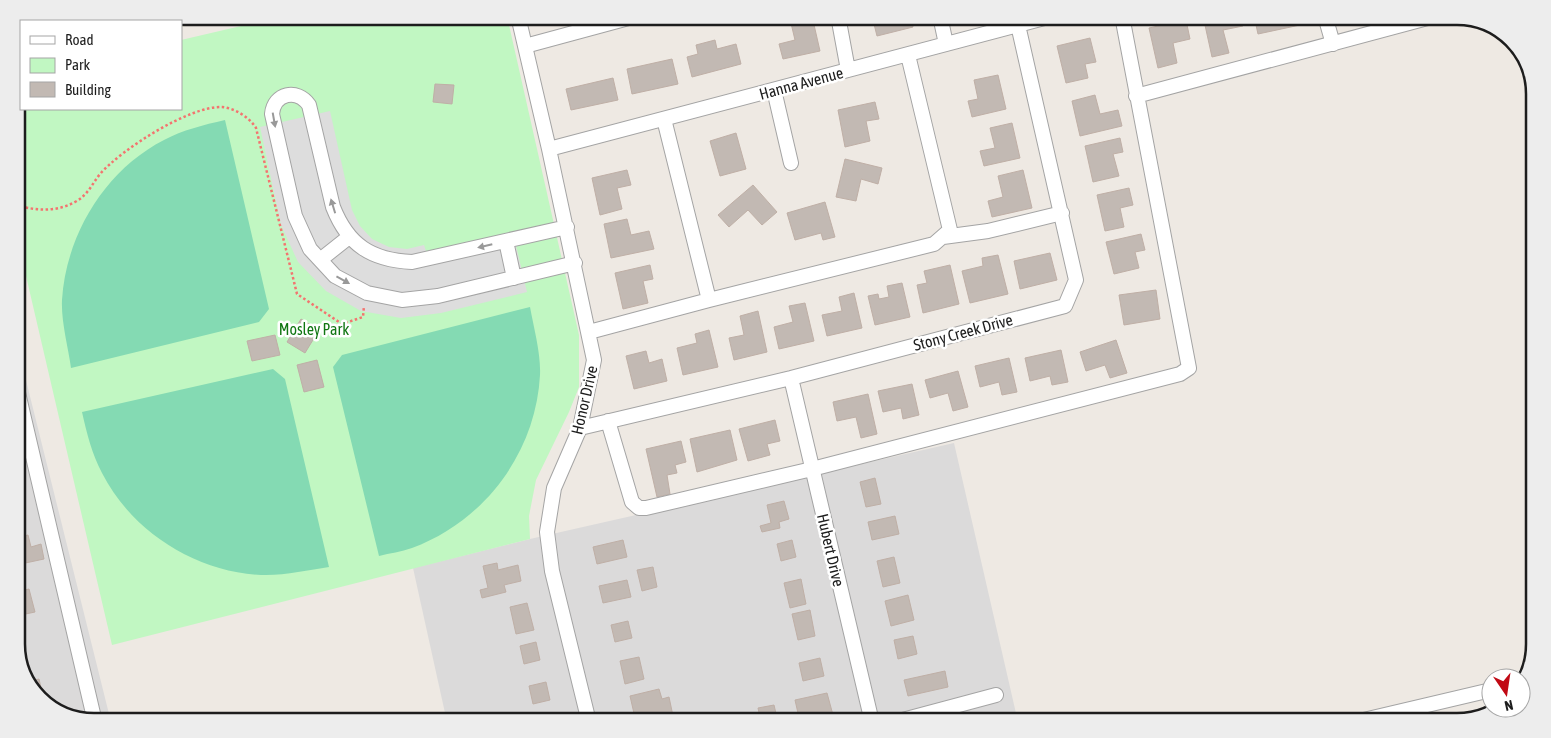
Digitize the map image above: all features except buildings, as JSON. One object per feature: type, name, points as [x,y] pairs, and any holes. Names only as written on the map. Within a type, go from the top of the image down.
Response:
[{"type":"street","name":"Honor Drive","points":[[520,25],[550,149],[594,360],[580,428],[554,488],[547,532],[552,571],[586,713]]},
{"type":"street","points":[[525,46],[603,25]]},
{"type":"street","points":[[840,25],[848,70]]},
{"type":"street","points":[[942,25],[946,44]]},
{"type":"street","name":"Hanna Avenue","points":[[550,149],[848,70],[908,56],[1018,25]]},
{"type":"street","name":"Stony Creek Drive","points":[[580,428],[791,378],[1065,306],[1076,280],[1018,25]]},
{"type":"street","points":[[608,421],[632,502],[639,508],[646,508],[812,469],[1180,374],[1189,368],[1124,25]]},
{"type":"street","points":[[1328,25],[1333,44]]},
{"type":"street","points":[[1136,96],[1403,25]]},
{"type":"street","points":[[589,332],[934,244],[943,237],[950,230],[908,56]]},
{"type":"street","points":[[774,90],[791,163]]},
{"type":"street","points":[[567,227],[412,262],[394,262],[378,257],[362,249],[349,237],[339,223],[333,207],[309,105],[300,96],[287,94],[276,102],[272,114],[295,216],[310,249],[335,276],[367,293],[402,300],[438,296],[575,263]]},
{"type":"street","points":[[664,119],[709,300]]},
{"type":"street","points":[[943,237],[988,231],[1062,213]]},
{"type":"street","points":[[320,260],[349,237]]},
{"type":"street","points":[[506,241],[514,278]]},
{"type":"street","name":"Hubert Drive","points":[[791,378],[870,713]]},
{"type":"street","points":[[25,423],[93,713]]},
{"type":"street","points":[[1393,713],[1481,692]]},
{"type":"street","points":[[929,713],[996,695]]},
{"type":"path","points":[[25,207],[39,210],[58,208],[76,202],[90,190],[100,174],[139,141],[164,127],[190,116],[222,107],[238,112],[252,121],[256,128],[297,294],[342,324],[363,317],[367,293]]},
{"type":"shaded area","points":[[330,111],[352,210],[360,226],[372,239],[389,247],[407,249],[424,245],[427,254],[513,233],[527,292],[441,313],[401,318],[361,311],[326,291],[298,262],[281,225],[260,127]]},
{"type":"shaded area","points":[[25,376],[109,713],[76,711],[63,706],[42,690],[32,675],[26,658]]},
{"type":"shaded area","points":[[954,443],[1016,713],[445,713],[413,568],[530,539]]},
{"type":"green space","name":"Mosley Park","points":[[245,25],[509,25],[579,335],[579,387],[536,480],[529,516],[530,539],[112,645],[25,272],[25,110],[182,110],[182,40]]},
{"type":"green space","points":[[225,120],[269,309],[259,322],[71,368],[62,308],[65,276],[71,252],[80,229],[92,207],[124,169],[143,153],[178,133]]},
{"type":"green space","points":[[530,307],[538,350],[540,375],[529,431],[517,456],[502,480],[484,502],[462,520],[438,536],[412,548],[379,556],[333,367],[342,355]]},
{"type":"green space","points":[[273,369],[285,379],[329,567],[278,575],[261,575],[213,566],[190,557],[168,545],[148,530],[130,513],[115,494],[98,466],[82,412]]}]
